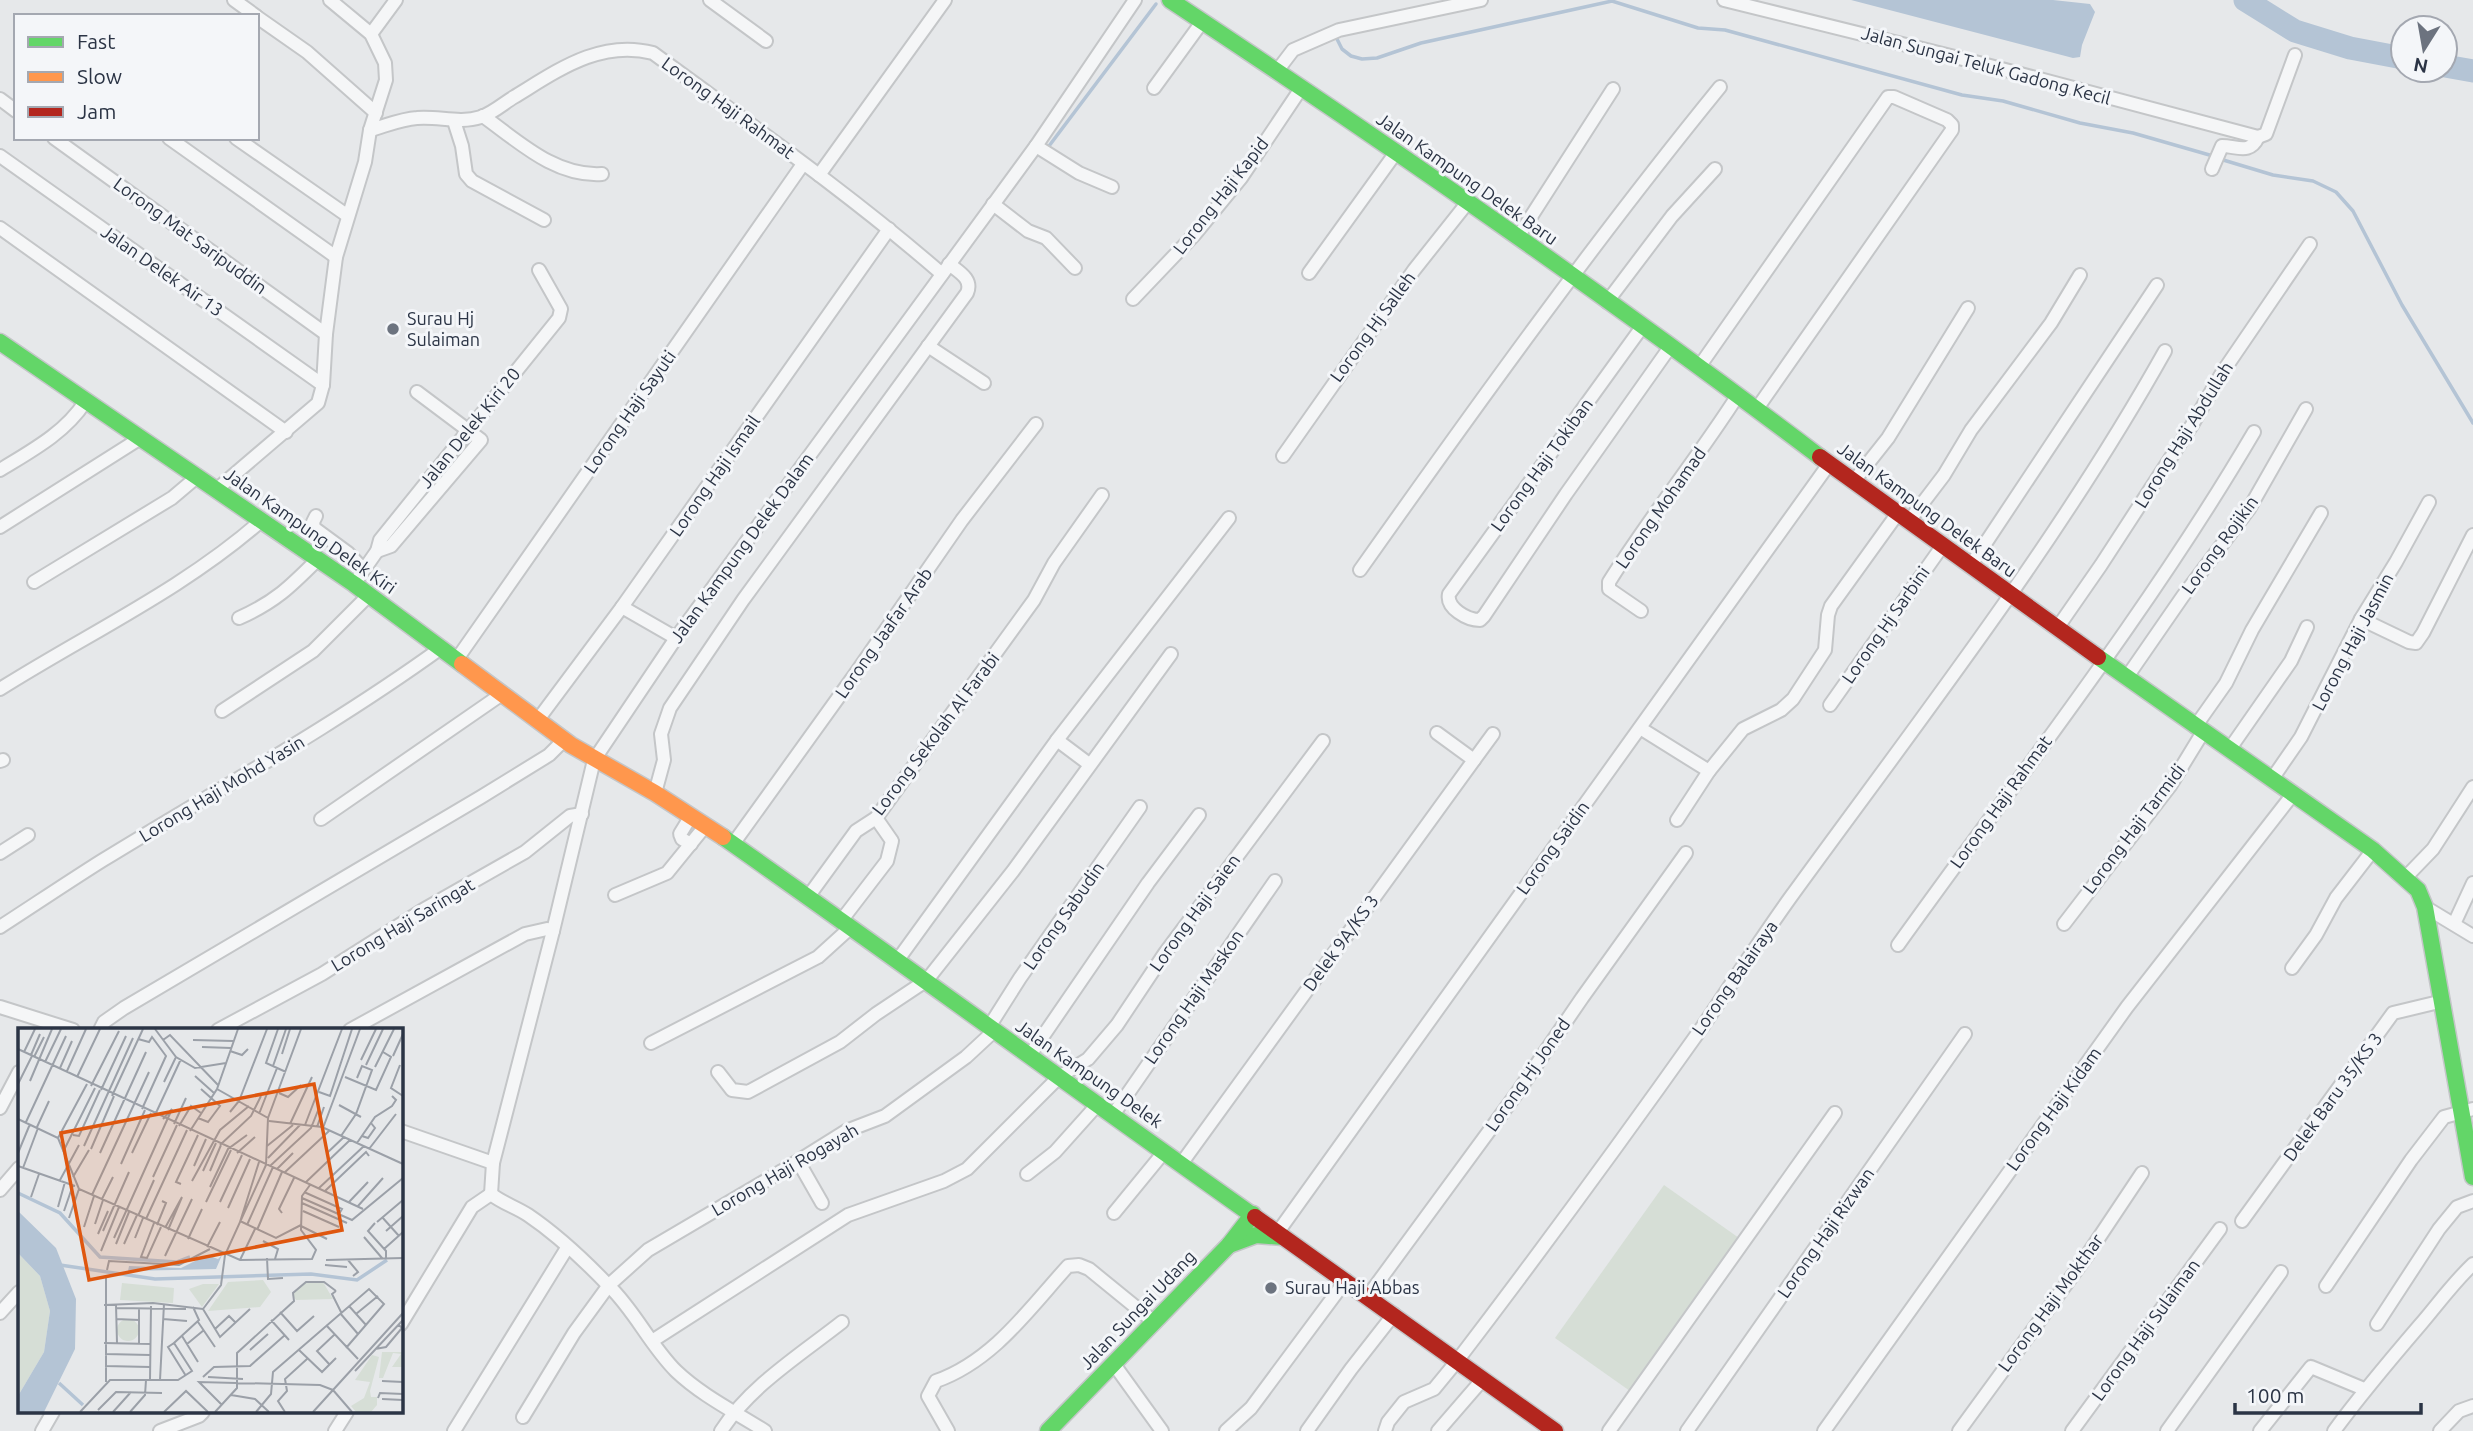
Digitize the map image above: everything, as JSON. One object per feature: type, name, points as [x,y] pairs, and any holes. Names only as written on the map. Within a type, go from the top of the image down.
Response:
[{"type":"street","points":[[234,0],[254,14]]},
{"type":"street","points":[[216,490],[318,403],[323,385],[326,334],[336,257],[386,80],[385,63],[371,34],[330,0]]},
{"type":"street","points":[[371,34],[396,0]]},
{"type":"street","points":[[710,0],[766,41]]},
{"type":"street","points":[[819,174],[945,0]]},
{"type":"street","name":"Jalan Kampung Delek Dalam","points":[[491,1194],[493,1163],[594,760],[676,638],[951,270],[993,204],[1041,150],[1135,0]]},
{"type":"street","name":"Jalan Kampung Delek Baru","points":[[1170,0],[1303,87],[1518,237],[1829,464],[2373,850],[2406,877],[2418,890],[2425,907],[2467,1111],[2473,1177]]},
{"type":"street","points":[[1277,71],[1293,50],[1339,30],[1481,0]]},
{"type":"street","name":"Jalan Sungai Teluk Gadong Kecil","points":[[1724,0],[1979,63],[2253,137]]},
{"type":"street","points":[[259,17],[307,52],[376,113]]},
{"type":"street","points":[[1154,88],[1202,22]]},
{"type":"street","name":"Lorong Haji Rahmat","points":[[370,130],[419,118],[454,121],[483,116],[571,63],[596,53],[626,48],[642,50],[653,53],[890,229],[951,270]]},
{"type":"street","points":[[2213,169],[2222,146],[2247,149],[2252,147],[2253,137],[2266,134],[2295,55]]},
{"type":"street","name":"Lorong Haji Kapid","points":[[1133,299],[1195,234],[1241,178],[1303,87]]},
{"type":"street","points":[[1360,570],[1504,367],[1573,278],[1606,230],[1720,87]]},
{"type":"street","points":[[1518,237],[1614,89]]},
{"type":"street","points":[[1699,367],[1888,97],[1894,97],[1947,120],[1952,125],[1952,130],[1756,410]]},
{"type":"street","points":[[483,116],[554,166],[574,172],[602,174]]},
{"type":"street","points":[[454,121],[462,146],[466,174],[472,181],[544,220]]},
{"type":"street","name":"Lorong Mat Saripuddin","points":[[57,140],[326,334]]},
{"type":"street","points":[[172,140],[336,257]]},
{"type":"street","points":[[239,140],[348,216]]},
{"type":"street","points":[[1041,150],[1112,187]]},
{"type":"street","points":[[1309,273],[1397,152]]},
{"type":"street","name":"Jalan Delek Air 13","points":[[0,157],[323,385]]},
{"type":"street","name":"Lorong Haji Sayuti","points":[[457,659],[803,164]]},
{"type":"street","points":[[1607,302],[1672,216],[1715,169]]},
{"type":"street","name":"Lorong Hj Salleh","points":[[1283,456],[1414,270],[1468,202]]},
{"type":"street","points":[[993,204],[1028,231],[1046,238],[1074,268]]},
{"type":"street","points":[[0,228],[286,432]]},
{"type":"street","name":"Lorong Haji Ismail","points":[[537,721],[622,607],[890,229]]},
{"type":"street","name":"Lorong Haji Abdullah","points":[[2058,626],[2192,425],[2222,373],[2310,244]]},
{"type":"street","points":[[655,793],[664,760],[661,734],[670,708],[743,600],[970,286],[969,281],[951,270]]},
{"type":"street","name":"Jalan Delek Kiri 20","points":[[354,584],[377,551],[380,540],[559,318],[561,309],[539,271]]},
{"type":"street","points":[[1677,820],[1743,729],[1781,710],[1793,699],[1825,650],[1831,606],[1904,517],[1944,475],[1970,430],[2051,323],[2080,275]]},
{"type":"street","points":[[1971,565],[2157,285]]},
{"type":"street","points":[[1854,481],[1888,438],[1968,308]]},
{"type":"street","name":"Lorong Haji Tokiban","points":[[1642,327],[1449,594],[1447,600],[1450,605],[1473,620],[1480,620],[1484,616],[1670,347]]},
{"type":"street","name":"Jalan Kampung Delek Kiri","points":[[2,345],[77,413],[139,439],[198,476],[354,584],[537,721],[594,760]]},
{"type":"street","points":[[928,346],[984,383]]},
{"type":"street","name":"Lorong Balairaya","points":[[1385,1431],[1388,1422],[1404,1402],[1434,1389],[1457,1360],[1702,1027],[1790,899],[1882,775],[2050,537],[2137,402],[2165,351]]},
{"type":"street","points":[[417,391],[468,431]]},
{"type":"street","name":"Lorong Mohamad","points":[[1640,611],[1609,589],[1609,582],[1648,521],[1702,451],[1738,395]]},
{"type":"street","name":"Lorong Rojikin","points":[[2127,677],[2183,596],[2249,509],[2306,409]]},
{"type":"street","points":[[0,470],[37,448],[77,413]]},
{"type":"street","name":"Lorong Jaafar Arab","points":[[733,844],[856,674],[962,520],[1036,424]]},
{"type":"street","name":"Jalan Delek Kiri 20","points":[[377,551],[391,546],[481,440],[468,431]]},
{"type":"street","name":"Lorong Haji Rahmat","points":[[1898,945],[2135,617],[2222,487],[2254,432]]},
{"type":"street","points":[[0,527],[139,439]]},
{"type":"street","name":"Lorong Saidin","points":[[1281,1235],[1829,464]]},
{"type":"street","points":[[34,582],[173,498],[198,476]]},
{"type":"street","name":"Lorong Sekolah Al Farabi","points":[[808,898],[856,831],[876,817],[1034,600],[1054,563],[1102,495]]},
{"type":"street","name":"Lorong Haji Jasmin","points":[[2272,779],[2301,737],[2361,619],[2429,502]]},
{"type":"street","name":"Lorong Haji Tarmidi","points":[[2064,924],[2170,786],[2199,729],[2227,683],[2252,630],[2321,513]]},
{"type":"street","points":[[316,516],[314,528],[348,553],[363,569]]},
{"type":"street","points":[[897,961],[1057,740],[1229,518]]},
{"type":"street","points":[[0,689],[183,578],[226,549],[261,520]]},
{"type":"street","points":[[2361,619],[2416,643],[2473,535]]},
{"type":"street","name":"Lorong Hj Sarbini","points":[[1829,705],[1943,545]]},
{"type":"street","points":[[239,618],[268,604],[317,560]]},
{"type":"street","points":[[222,711],[313,651],[369,595]]},
{"type":"street","points":[[622,607],[676,638]]},
{"type":"street","points":[[2230,750],[2291,661],[2307,627]]},
{"type":"street","name":"Lorong Haji Mohd Yasin","points":[[0,927],[102,861],[305,740],[379,693],[441,648]]},
{"type":"street","points":[[718,1072],[732,1090],[748,1092],[840,1042],[927,980],[1013,872],[1171,654]]},
{"type":"street","points":[[321,819],[502,694]]},
{"type":"street","points":[[1640,727],[1710,771]]},
{"type":"street","points":[[1437,733],[1474,760]]},
{"type":"street","name":"Delek 9A/KS 3","points":[[1181,1164],[1493,734]]},
{"type":"street","points":[[101,1028],[104,1022],[124,1008],[481,797],[549,755],[564,740]]},
{"type":"street","points":[[1057,740],[1089,764]]},
{"type":"street","name":"Lorong Haji Saien","points":[[652,1341],[848,1215],[944,1181],[967,1169],[1059,1077],[1088,1059],[1116,1025],[1165,953],[1323,741]]},
{"type":"street","name":"Jalan Kampung Delek","points":[[594,760],[706,825],[927,980],[1552,1430]]},
{"type":"street","points":[[2406,877],[2433,849],[2473,787]]},
{"type":"street","name":"Lorong Haji Kidam","points":[[1824,1431],[2119,1017],[2293,794]]},
{"type":"street","name":"Lorong Sabudin","points":[[992,1029],[1020,978],[1140,807]]},
{"type":"street","name":"Lorong Haji Saringat","points":[[222,1028],[322,974],[423,910],[525,852],[570,816],[582,814]]},
{"type":"street","points":[[1030,1055],[1148,883],[1199,815]]},
{"type":"street","points":[[691,816],[680,834],[682,839],[691,844]]},
{"type":"street","points":[[651,1043],[818,957],[846,924],[887,861],[892,841],[876,817]]},
{"type":"street","points":[[615,895],[667,873],[706,825]]},
{"type":"street","points":[[0,853],[28,835]]},
{"type":"street","points":[[2292,968],[2316,935],[2336,898],[2373,850]]},
{"type":"street","name":"Lorong Hj Joned","points":[[1368,1296],[1517,1093],[1686,853]]},
{"type":"street","name":"Lorong Haji Maskon","points":[[1113,1115],[1275,881]]},
{"type":"street","points":[[2454,924],[2473,883]]},
{"type":"street","points":[[2425,907],[2473,936]]},
{"type":"street","points":[[354,1028],[525,934],[547,929],[553,931]]},
{"type":"street","name":"Delek Baru 35/KS 3","points":[[2242,1221],[2393,1013],[2443,1001]]},
{"type":"street","points":[[0,1007],[44,1026]]},
{"type":"street","name":"Lorong Haji Rogayah","points":[[523,1417],[574,1333],[609,1285],[648,1250],[846,1131],[885,1116],[966,1057],[992,1029]]},
{"type":"street","name":"Lorong Haji Rizwan","points":[[1687,1431],[1965,1034]]},
{"type":"street","points":[[0,1108],[18,1075]]},
{"type":"street","points":[[1027,1174],[1055,1152],[1098,1104]]},
{"type":"street","points":[[2326,1286],[2444,1116],[2467,1111]]},
{"type":"street","points":[[1609,1431],[1836,1113]]},
{"type":"street","points":[[402,1131],[493,1163]]},
{"type":"street","points":[[1114,1213],[1164,1152]]},
{"type":"street","points":[[798,1161],[822,1203]]},
{"type":"street","points":[[0,1190],[18,1169]]},
{"type":"street","name":"Lorong Haji Mokthar","points":[[1959,1431],[2086,1257],[2142,1173]]},
{"type":"street","points":[[402,1322],[472,1207],[491,1194],[500,1202],[525,1213],[609,1285],[674,1369],[694,1387],[765,1431]]},
{"type":"street","points":[[2377,1324],[2445,1222],[2457,1207],[2473,1201]]},
{"type":"street","name":"Jalan Sungai Udang","points":[[1057,1428],[1114,1363],[1229,1245],[1253,1214]]},
{"type":"street","name":"Lorong Haji Sulaiman","points":[[2072,1431],[2220,1229]]},
{"type":"street","points":[[1229,1245],[1256,1235],[1281,1235]]},
{"type":"street","points":[[454,1431],[568,1248]]},
{"type":"street","points":[[2334,1431],[2364,1389],[2453,1283],[2473,1264]]},
{"type":"street","points":[[948,1431],[928,1396],[936,1381],[958,1373],[995,1346],[1068,1266],[1079,1265],[1088,1269],[1154,1322]]},
{"type":"street","points":[[2167,1431],[2281,1272]]},
{"type":"street","points":[[1226,1431],[1251,1408],[1346,1280]]},
{"type":"street","points":[[0,1313],[18,1293]]},
{"type":"street","points":[[1307,1431],[1394,1314]]},
{"type":"street","points":[[721,1431],[734,1411],[765,1382],[842,1322]]},
{"type":"street","points":[[1114,1363],[1162,1431]]},
{"type":"street","points":[[2260,1431],[2311,1367],[2364,1389]]},
{"type":"street","points":[[1438,1431],[1483,1379]]},
{"type":"street","points":[[2440,1431],[2459,1411],[2473,1406]]},
{"type":"street","points":[[42,1431],[53,1414]]},
{"type":"street","points":[[160,1431],[201,1414]]},
{"type":"street","points":[[335,1431],[345,1414]]},
{"type":"shaded area","points":[[1664,1185],[1739,1238],[1630,1391],[1555,1338]]},
{"type":"water","points":[[1851,0],[2053,0],[2090,4],[2095,12],[2080,57],[2073,58]]},
{"type":"waterway","points":[[2245,0],[2295,31],[2350,48],[2389,55]]},
{"type":"waterway","points":[[1337,39],[1342,49],[1351,56],[1362,59],[1377,58],[1421,43],[1612,1],[1698,28],[1725,30],[1962,95],[2003,101],[2213,156]]},
{"type":"waterway","points":[[1049,146],[1156,4]]},
{"type":"waterway","points":[[2459,68],[2473,71]]},
{"type":"waterway","points":[[2220,159],[2273,175],[2313,181],[2336,192],[2353,211],[2402,305],[2473,423]]},
{"type":"traffic: fast","points":[[1170,0],[1499,223],[1820,457]]},
{"type":"traffic: fast","points":[[0,342],[354,584],[462,664]]},
{"type":"traffic: fast","points":[[2098,657],[2373,850],[2418,890],[2425,907],[2473,1177]]},
{"type":"traffic: fast","points":[[723,837],[1255,1217]]},
{"type":"traffic: fast","points":[[1048,1431],[1229,1245],[1253,1214]]},
{"type":"traffic: fast","points":[[1229,1245],[1256,1235],[1283,1237]]},
{"type":"traffic: slow","points":[[462,664],[571,745],[655,793],[723,837]]},
{"type":"traffic: jam","points":[[1820,457],[2098,657]]},
{"type":"traffic: jam","points":[[1255,1217],[1555,1431]]},
{"type":"place","name":"Surau Hj Sulaiman","points":[[393,329]]},
{"type":"place","name":"Surau Haji Abbas","points":[[1271,1288]]}]
